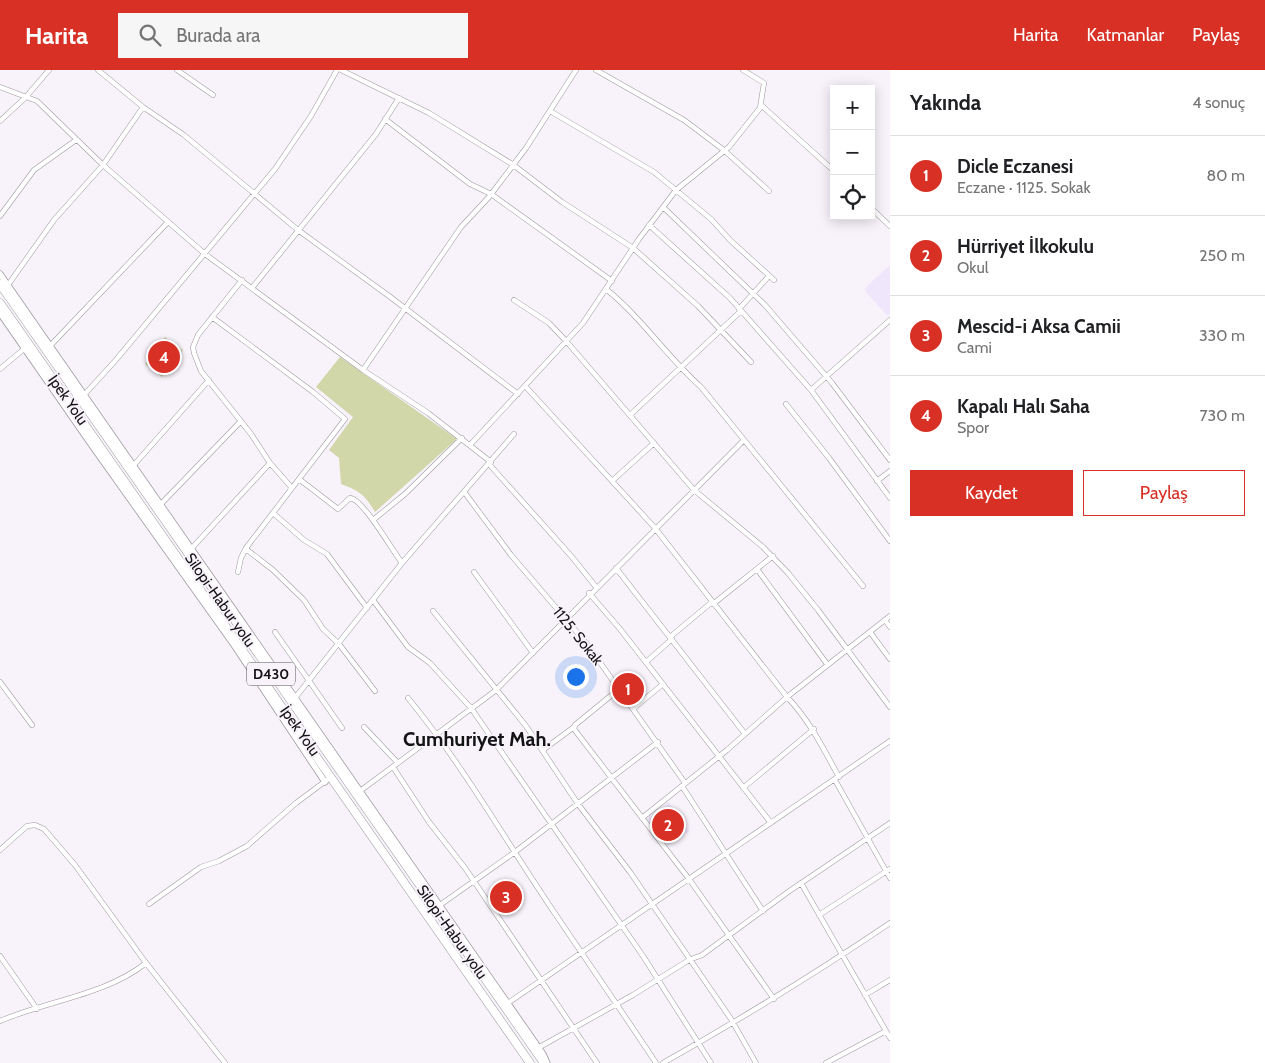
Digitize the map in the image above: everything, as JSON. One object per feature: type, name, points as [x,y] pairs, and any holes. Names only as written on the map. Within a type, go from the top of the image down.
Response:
[{"type":"highway","name":"Silopi-Habur yolu","points":[[4,284],[393,848],[537,1049],[545,1063]]},
{"type":"highway","name":"İpek Yolu","points":[[0,303],[328,779],[386,854],[530,1063]]},
{"type":"highway","points":[[386,854],[393,848]]},
{"type":"street","points":[[0,120],[25,98],[49,70]]},
{"type":"street","points":[[98,70],[143,107],[184,135],[298,230],[518,394]]},
{"type":"street","points":[[177,70],[213,95]]},
{"type":"street","points":[[84,395],[115,361],[276,169],[339,70],[430,113],[512,164],[562,202],[633,248],[721,329],[751,362]]},
{"type":"street","points":[[363,370],[462,226],[491,194],[526,148],[576,70]]},
{"type":"street","points":[[596,70],[684,120],[725,151],[768,191]]},
{"type":"street","points":[[470,445],[584,324],[633,248],[676,190],[725,151],[750,121],[761,105],[764,83],[743,70]]},
{"type":"street","points":[[0,87],[37,101],[103,165],[205,254],[363,370],[462,438],[490,463],[572,556],[596,587]]},
{"type":"street","points":[[252,288],[385,119],[399,98]]},
{"type":"street","points":[[761,105],[830,166]]},
{"type":"street","points":[[4,284],[54,220],[103,165],[143,107]]},
{"type":"street","points":[[550,111],[654,172],[711,219],[730,240],[774,280]]},
{"type":"street","points":[[385,119],[470,184],[491,194],[612,282]]},
{"type":"street","points":[[0,216],[34,170],[76,140]]},
{"type":"street","points":[[663,207],[754,293],[828,377],[890,460]]},
{"type":"street","points":[[875,212],[890,226]]},
{"type":"street","points":[[50,346],[168,222]]},
{"type":"street","points":[[649,225],[710,278],[812,390],[890,498]]},
{"type":"street","points":[[0,274],[4,284],[50,346],[192,548],[508,1003],[537,1049],[617,1004],[689,960],[702,955],[801,883],[890,823]]},
{"type":"street","points":[[630,415],[740,310],[769,276]]},
{"type":"street","points":[[242,280],[198,336],[193,347],[197,363],[270,463],[292,488]]},
{"type":"street","points":[[606,290],[622,302],[680,368],[702,387],[863,586]]},
{"type":"street","points":[[514,300],[549,323],[694,490],[772,556],[848,649],[890,707]]},
{"type":"street","points":[[0,313],[328,779],[296,803],[248,846],[219,861],[201,867],[149,904]]},
{"type":"street","points":[[212,317],[344,418],[345,421],[246,549],[238,572]]},
{"type":"street","points":[[812,390],[890,320]]},
{"type":"street","points":[[0,369],[24,349]]},
{"type":"street","points":[[133,466],[209,380]]},
{"type":"street","points":[[526,387],[655,528],[787,697],[802,712],[814,730],[867,839],[888,870],[890,878]]},
{"type":"street","points":[[786,404],[829,458],[890,541]]},
{"type":"street","points":[[160,505],[240,420]]},
{"type":"street","points":[[295,698],[402,563],[514,434]]},
{"type":"street","points":[[372,520],[405,494],[462,438]]},
{"type":"street","points":[[360,791],[497,688],[534,653],[589,593],[744,440]]},
{"type":"street","points":[[612,481],[654,443]]},
{"type":"street","points":[[192,548],[270,463]]},
{"type":"street","points":[[877,481],[890,471]]},
{"type":"street","points":[[299,479],[338,509],[350,498],[356,500],[402,563]]},
{"type":"street","name":"1125. Sokak","points":[[464,493],[512,556],[587,644],[634,708],[658,742],[763,911]]},
{"type":"street","points":[[273,513],[304,540],[327,554],[367,608]]},
{"type":"street","points":[[246,549],[273,570],[304,600],[323,629],[339,644],[375,691]]},
{"type":"street","points":[[646,662],[712,603],[772,556]]},
{"type":"street","points":[[616,568],[745,734]]},
{"type":"street","points":[[757,569],[828,664]]},
{"type":"street","points":[[474,572],[534,653]]},
{"type":"street","points":[[589,593],[646,662],[770,823]]},
{"type":"street","points":[[373,600],[408,647],[430,663],[471,708],[621,925],[711,1063]]},
{"type":"street","points":[[433,611],[461,648],[497,688],[544,750],[578,804],[630,872],[734,1024],[756,1063]]},
{"type":"street","points":[[642,818],[718,757],[787,697],[890,616]]},
{"type":"street","points":[[885,620],[890,627]]},
{"type":"street","points":[[275,632],[342,728]]},
{"type":"street","points":[[870,632],[890,659]]},
{"type":"street","points":[[0,682],[32,726]]},
{"type":"street","points":[[634,708],[663,684]]},
{"type":"street","points":[[544,750],[619,689]]},
{"type":"street","points":[[408,698],[438,734],[556,915],[583,952],[656,1063]]},
{"type":"street","points":[[364,727],[398,763]]},
{"type":"street","points":[[574,727],[611,779],[730,935],[774,999]]},
{"type":"street","points":[[743,788],[814,730]]},
{"type":"street","points":[[508,1003],[621,925],[653,906],[688,879],[890,741]]},
{"type":"street","points":[[440,905],[515,852],[658,742]]},
{"type":"street","points":[[393,767],[429,822],[474,881],[596,1063]]},
{"type":"street","points":[[0,850],[25,827],[33,825],[42,827],[75,865],[146,963],[225,1063]]},
{"type":"street","points":[[819,915],[888,870]]},
{"type":"street","points":[[801,883],[890,1038]]},
{"type":"street","points":[[664,1063],[734,1024],[842,956],[890,923]]},
{"type":"street","points":[[0,956],[37,1009]]},
{"type":"street","points":[[0,1021],[136,972],[146,963]]},
{"type":"street","points":[[865,995],[890,980]]},
{"type":"street","points":[[826,1063],[886,1032]]},
{"type":"shaded area","points":[[890,265],[890,314],[887,315],[865,291],[866,287]]},
{"type":"shaded area","points":[[669,802],[689,831],[668,846],[647,819]]},
{"type":"green space","points":[[165,337],[183,350],[162,377],[145,364]]},
{"type":"green space","points":[[340,357],[457,439],[375,512],[361,494],[341,484],[339,458],[329,450],[353,417],[316,387]]},
{"type":"place","name":"Kapalı Halı Saha","points":[[164,357]]},
{"type":"place","name":"Dicle Eczanesi","points":[[628,689]]},
{"type":"place","name":"Hürriyet İlkokulu","points":[[668,825]]},
{"type":"place","name":"Mescid-i Aksa Camii","points":[[506,897]]},
{"type":"district","name":"Cumhuriyet Mah.","points":[[477,739]]}]
